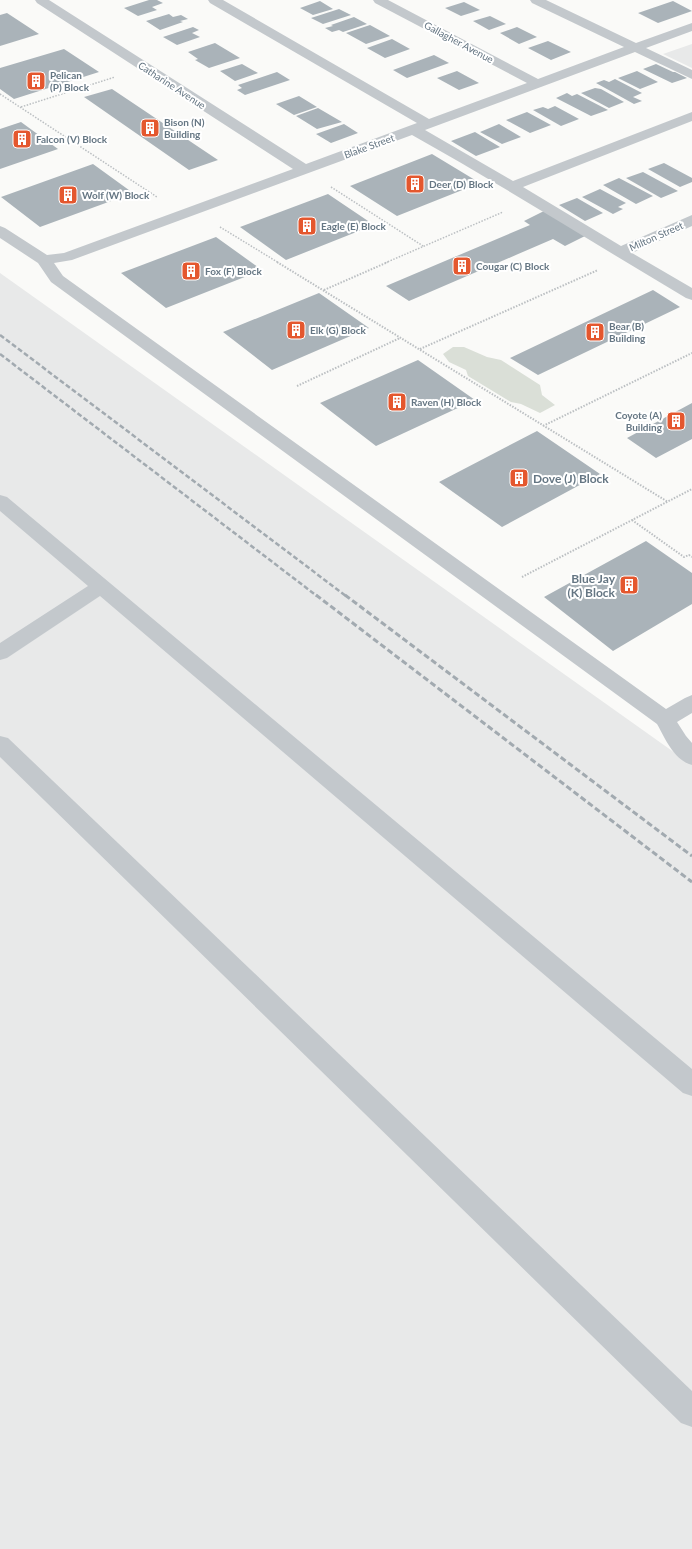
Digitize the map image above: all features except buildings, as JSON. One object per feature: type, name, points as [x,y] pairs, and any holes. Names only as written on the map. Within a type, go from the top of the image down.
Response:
[{"type":"street","name":"Catharine Avenue","points":[[41,0],[303,169]]},
{"type":"street","points":[[214,0],[428,124]]},
{"type":"street","name":"Gallagher Avenue","points":[[379,0],[538,84]]},
{"type":"street","points":[[536,0],[692,75]]},
{"type":"street","name":"Blake Street","points":[[44,260],[67,257],[303,169],[636,49],[692,27]]},
{"type":"street","points":[[513,186],[692,116]]},
{"type":"street","points":[[414,130],[513,186],[623,255],[692,295]]},
{"type":"street","name":"Milton Street","points":[[623,255],[692,220]]},
{"type":"street","points":[[0,231],[44,260],[57,279],[665,719],[678,742],[692,757]]},
{"type":"street","points":[[0,501],[692,1085]]},
{"type":"street","points":[[0,653],[102,586]]},
{"type":"street","points":[[665,719],[692,703]]},
{"type":"street","points":[[0,744],[692,1412]]},
{"type":"path","points":[[20,108],[115,77]]},
{"type":"path","points":[[0,94],[162,201]]},
{"type":"path","points":[[303,169],[423,246]]},
{"type":"path","points":[[324,290],[506,211]]},
{"type":"path","points":[[216,224],[668,502]]},
{"type":"path","points":[[420,349],[623,255]]},
{"type":"path","points":[[297,386],[400,338]]},
{"type":"path","points":[[543,426],[692,353]]},
{"type":"path","points":[[522,577],[692,489]]},
{"type":"path","points":[[632,520],[684,557],[689,555],[692,557]]},
{"type":"shaded area","points":[[692,44],[692,68],[663,54]]},
{"type":"shaded area","points":[[0,273],[692,765],[692,1549],[0,1549]]},
{"type":"shaded area","points":[[453,347],[464,347],[487,357],[501,360],[540,385],[542,395],[555,405],[540,413],[521,404],[511,402],[468,376],[466,370],[449,362],[443,354]]},
{"type":"railway","points":[[0,335],[346,596]]},
{"type":"railway","points":[[0,354],[317,596]]},
{"type":"railway","points":[[316,595],[692,882]]},
{"type":"railway","points":[[345,595],[692,856]]},
{"type":"place","name":"Pelican (P) Block","points":[[36,81]]},
{"type":"place","name":"Bison (N) Building","points":[[150,128]]},
{"type":"place","name":"Falcon (V) Block","points":[[22,139]]},
{"type":"place","name":"Deer (D) Block","points":[[415,184]]},
{"type":"place","name":"Wolf (W) Block","points":[[68,195]]},
{"type":"place","name":"Eagle (E) Block","points":[[307,226]]},
{"type":"place","name":"Cougar (C) Block","points":[[462,266]]},
{"type":"place","name":"Fox (F) Block","points":[[191,271]]},
{"type":"place","name":"Elk (G) Block","points":[[296,330]]},
{"type":"place","name":"Bear (B) Building","points":[[595,332]]},
{"type":"place","name":"Raven (H) Block","points":[[397,402]]},
{"type":"place","name":"Coyote (A) Building","points":[[676,421]]},
{"type":"place","name":"Dove (J) Block","points":[[519,478]]},
{"type":"place","name":"Blue Jay (K) Block","points":[[629,585]]}]
